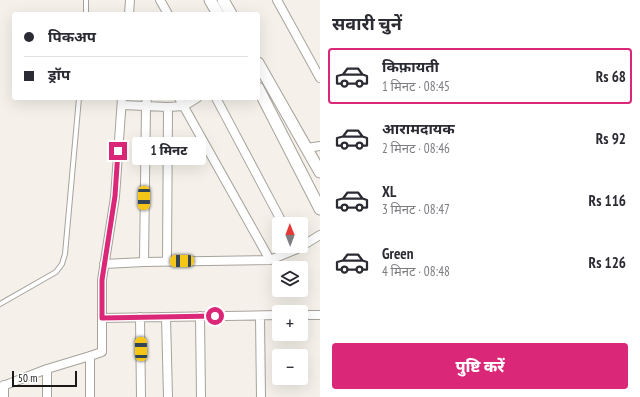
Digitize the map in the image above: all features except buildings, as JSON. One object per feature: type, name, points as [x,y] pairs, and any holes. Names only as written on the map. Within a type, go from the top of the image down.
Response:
[{"type":"main road","points":[[210,0],[217,12]]},
{"type":"main road","points":[[223,0],[230,12]]},
{"type":"main road","points":[[260,66],[320,172]]},
{"type":"main road","points":[[260,92],[320,209]]},
{"type":"street","points":[[160,0],[167,12]]},
{"type":"street","points":[[277,0],[320,78]]},
{"type":"street","points":[[180,100],[270,260]]},
{"type":"street","points":[[4,397],[2,386],[47,369],[102,352],[101,291],[115,196],[122,101],[146,102],[168,107],[184,106],[194,100]]},
{"type":"street","points":[[217,100],[279,217]]},
{"type":"street","points":[[144,262],[146,102]]},
{"type":"street","points":[[167,261],[168,107]]},
{"type":"street","points":[[307,148],[320,146]]},
{"type":"street","points":[[308,241],[320,235]]},
{"type":"street","points":[[104,264],[167,261],[270,260],[284,253]]},
{"type":"street","points":[[308,315],[320,315]]},
{"type":"street","points":[[200,316],[201,397]]},
{"type":"street","points":[[260,316],[261,397]]},
{"type":"street","points":[[102,318],[272,316]]},
{"type":"street","points":[[140,317],[141,397]]},
{"type":"street","points":[[166,317],[168,397]]},
{"type":"street","points":[[90,356],[90,397]]},
{"type":"street","points":[[47,369],[47,397]]},
{"type":"lane","points":[[86,0],[86,12]]},
{"type":"lane","points":[[0,304],[56,272],[62,264],[65,254],[79,100]]},
{"type":"route","points":[[118,151],[115,196],[102,280],[102,318],[215,316]]}]
